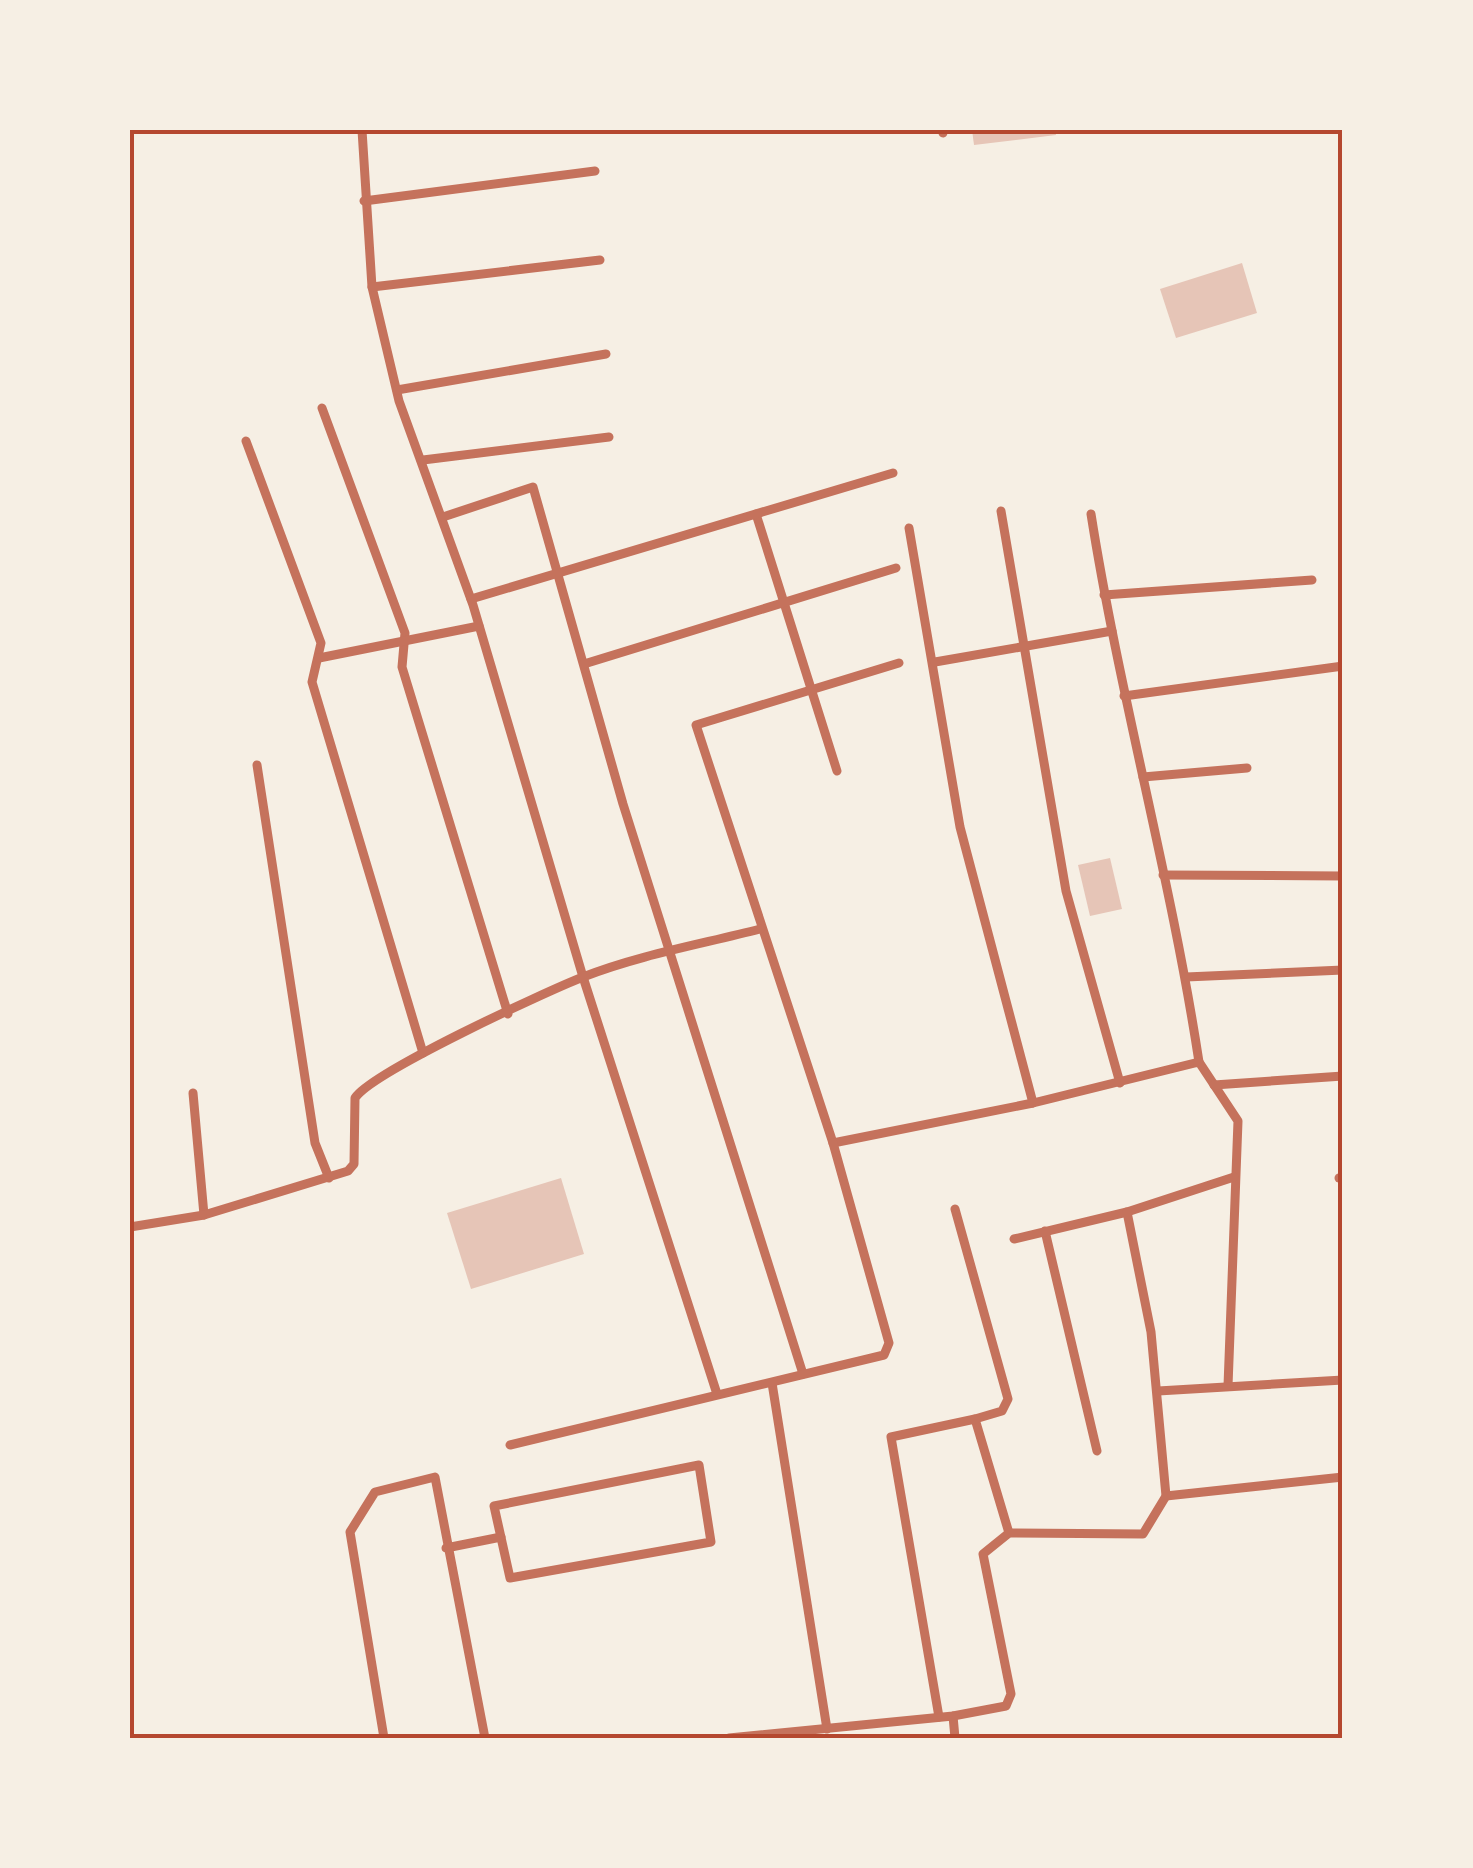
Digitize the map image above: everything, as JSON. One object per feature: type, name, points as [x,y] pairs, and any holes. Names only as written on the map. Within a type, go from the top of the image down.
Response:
[{"type":"street","points":[[362,130],[372,286],[396,390],[471,599],[583,977],[717,1394]]},
{"type":"street","points":[[364,201],[596,170]]},
{"type":"street","points":[[372,286],[600,260]]},
{"type":"street","points":[[396,390],[606,354]]},
{"type":"street","points":[[322,408],[405,633],[402,666],[508,1014]]},
{"type":"street","points":[[423,460],[609,438]]},
{"type":"street","points":[[246,440],[321,643],[312,682],[423,1052]]},
{"type":"street","points":[[471,599],[892,473]]},
{"type":"street","points":[[443,517],[534,487],[670,952],[803,1374]]},
{"type":"street","points":[[1000,512],[1066,891],[1120,1083]]},
{"type":"street","points":[[756,514],[837,770]]},
{"type":"street","points":[[1090,514],[1124,696],[1186,976],[1200,1062],[1238,1121],[1228,1386]]},
{"type":"street","points":[[908,528],[935,662],[960,827],[1033,1102]]},
{"type":"street","points":[[584,664],[896,568]]},
{"type":"street","points":[[1104,595],[1312,580]]},
{"type":"street","points":[[319,658],[479,626]]},
{"type":"street","points":[[935,662],[1112,631]]},
{"type":"street","points":[[510,1445],[884,1355],[889,1343],[832,1143],[696,724],[899,663]]},
{"type":"street","points":[[1124,696],[1343,666]]},
{"type":"street","points":[[257,765],[314,1143],[329,1178]]},
{"type":"street","points":[[1143,777],[1247,768]]},
{"type":"street","points":[[1163,875],[1343,876]]},
{"type":"street","points":[[130,1227],[204,1215],[348,1171],[354,1164],[355,1098],[361,1090],[423,1052],[583,977],[760,929]]},
{"type":"street","points":[[1186,976],[1343,970]]},
{"type":"street","points":[[832,1143],[1120,1083],[1200,1062]]},
{"type":"street","points":[[1214,1085],[1343,1076]]},
{"type":"street","points":[[194,1093],[204,1215]]},
{"type":"street","points":[[1014,1239],[1127,1212],[1234,1177]]},
{"type":"street","points":[[939,1717],[891,1437],[1002,1411],[1008,1399],[955,1209]]},
{"type":"street","points":[[728,1738],[953,1716],[1006,1706],[1011,1694],[982,1554],[1009,1534],[1143,1534],[1166,1496],[1158,1392],[1127,1212]]},
{"type":"street","points":[[1045,1231],[1097,1451]]},
{"type":"street","points":[[1158,1392],[1343,1380]]},
{"type":"street","points":[[772,1382],[826,1729]]},
{"type":"street","points":[[975,1419],[1009,1534]]},
{"type":"street","points":[[699,1465],[711,1542],[510,1578],[501,1537],[494,1506],[699,1465]]},
{"type":"street","points":[[384,1738],[350,1532],[375,1492],[435,1476],[485,1738]]},
{"type":"street","points":[[1166,1496],[1343,1476]]},
{"type":"street","points":[[446,1548],[501,1537]]},
{"type":"street","points":[[953,1716],[956,1738]]},
{"type":"building","points":[[972,130],[1055,130],[1056,135],[974,145]]},
{"type":"building","points":[[1242,263],[1257,313],[1176,338],[1160,289]]},
{"type":"building","points":[[1110,858],[1122,909],[1090,916],[1078,865]]},
{"type":"building","points":[[561,1178],[584,1254],[471,1289],[447,1213]]}]
